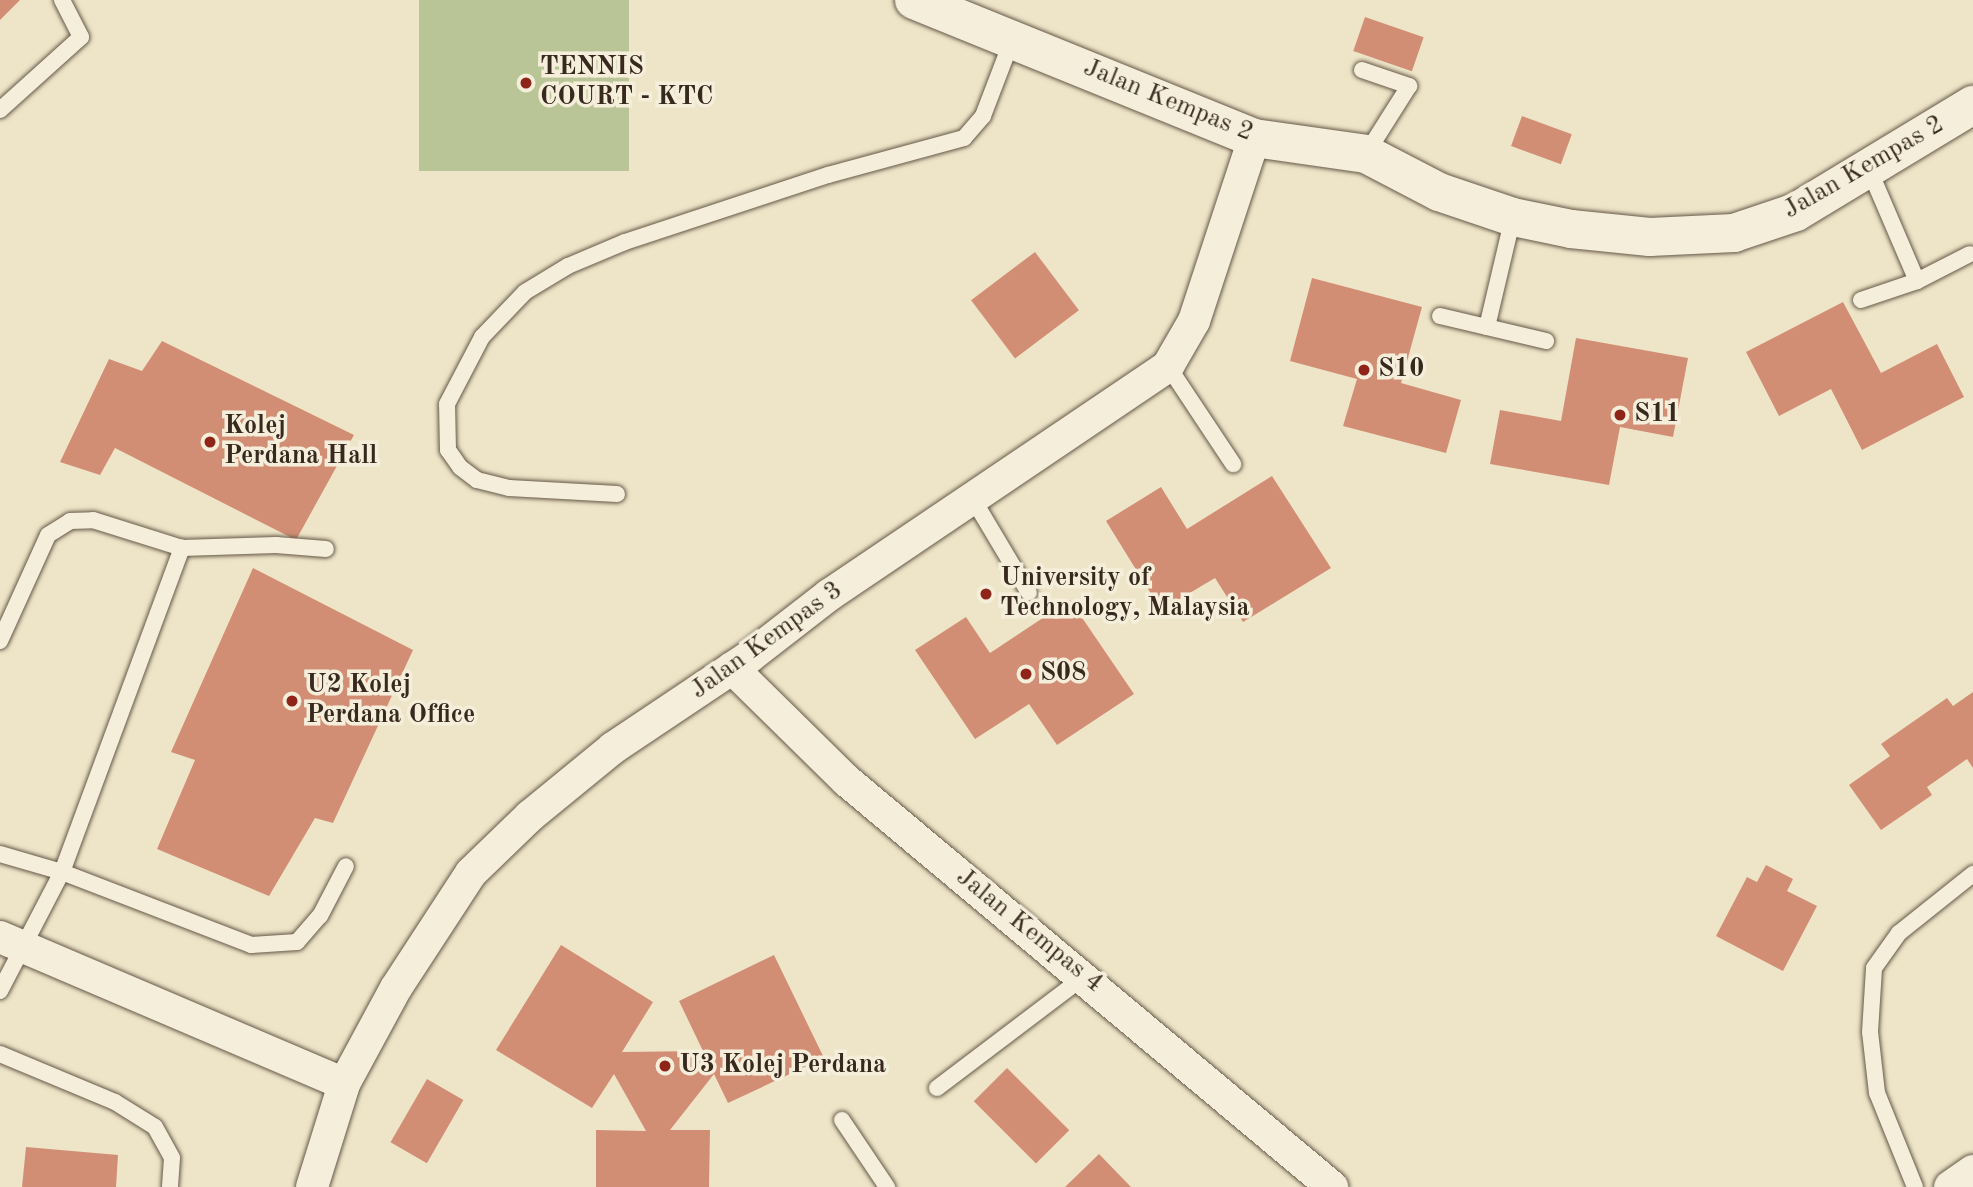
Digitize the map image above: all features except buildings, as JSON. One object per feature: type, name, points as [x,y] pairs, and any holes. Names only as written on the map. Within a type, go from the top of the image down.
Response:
[{"type":"street","name":"Jalan Kempas 2","points":[[937,4],[1254,138],[1366,155],[1440,192],[1513,217],[1571,229],[1650,237],[1734,233],[1796,212],[1973,105]]},
{"type":"street","name":"Jalan Kempas 3","points":[[312,1187],[344,1084],[396,988],[471,873],[530,816],[613,748],[732,668],[829,595],[1168,366],[1194,321],[1254,138]]},
{"type":"street","name":"Jalan Kempas 4","points":[[732,668],[847,781],[1085,976],[1332,1187]]},
{"type":"street","points":[[13,942],[344,1084]]},
{"type":"street","points":[[1950,1187],[1973,1171]]},
{"type":"lane","points":[[0,110],[81,37],[62,0]]},
{"type":"lane","points":[[617,494],[509,488],[477,480],[460,467],[448,450],[447,404],[482,337],[524,292],[568,266],[625,242],[791,187],[964,138],[982,116],[1013,38]]},
{"type":"lane","points":[[1362,70],[1409,86],[1366,155]]},
{"type":"lane","points":[[1869,169],[1917,281]]},
{"type":"lane","points":[[1487,327],[1513,217]]},
{"type":"lane","points":[[1861,300],[1917,281],[1970,254]]},
{"type":"lane","points":[[1440,317],[1546,341]]},
{"type":"lane","points":[[1168,366],[1233,464]]},
{"type":"lane","points":[[973,499],[1029,593]]},
{"type":"lane","points":[[0,641],[48,535],[70,521],[93,520],[182,548],[276,545],[326,549]]},
{"type":"lane","points":[[0,991],[13,942],[62,872],[182,548]]},
{"type":"lane","points":[[0,854],[62,872],[250,945],[297,942],[320,916],[346,866]]},
{"type":"lane","points":[[1915,1187],[1877,1093],[1870,1032],[1874,968],[1899,933],[1973,874]]},
{"type":"lane","points":[[937,1088],[1085,976]]},
{"type":"lane","points":[[0,1054],[115,1102],[155,1127],[172,1158],[170,1187]]},
{"type":"lane","points":[[842,1121],[887,1187]]},
{"type":"green space","name":"TENNIS COURT - KTC","points":[[419,0],[629,0],[629,171],[419,171]]},
{"type":"place","name":"TENNIS COURT - KTC","points":[[526,83]]},
{"type":"place","name":"S10","points":[[1364,370]]},
{"type":"place","name":"S11","points":[[1620,415]]},
{"type":"place","name":"Kolej Perdana Hall","points":[[210,442]]},
{"type":"place","name":"University of Technology, Malaysia","points":[[986,594]]},
{"type":"place","name":"S08","points":[[1026,674]]},
{"type":"place","name":"U2 Kolej Perdana Office","points":[[292,701]]},
{"type":"place","name":"U3 Kolej Perdana","points":[[665,1066]]}]
